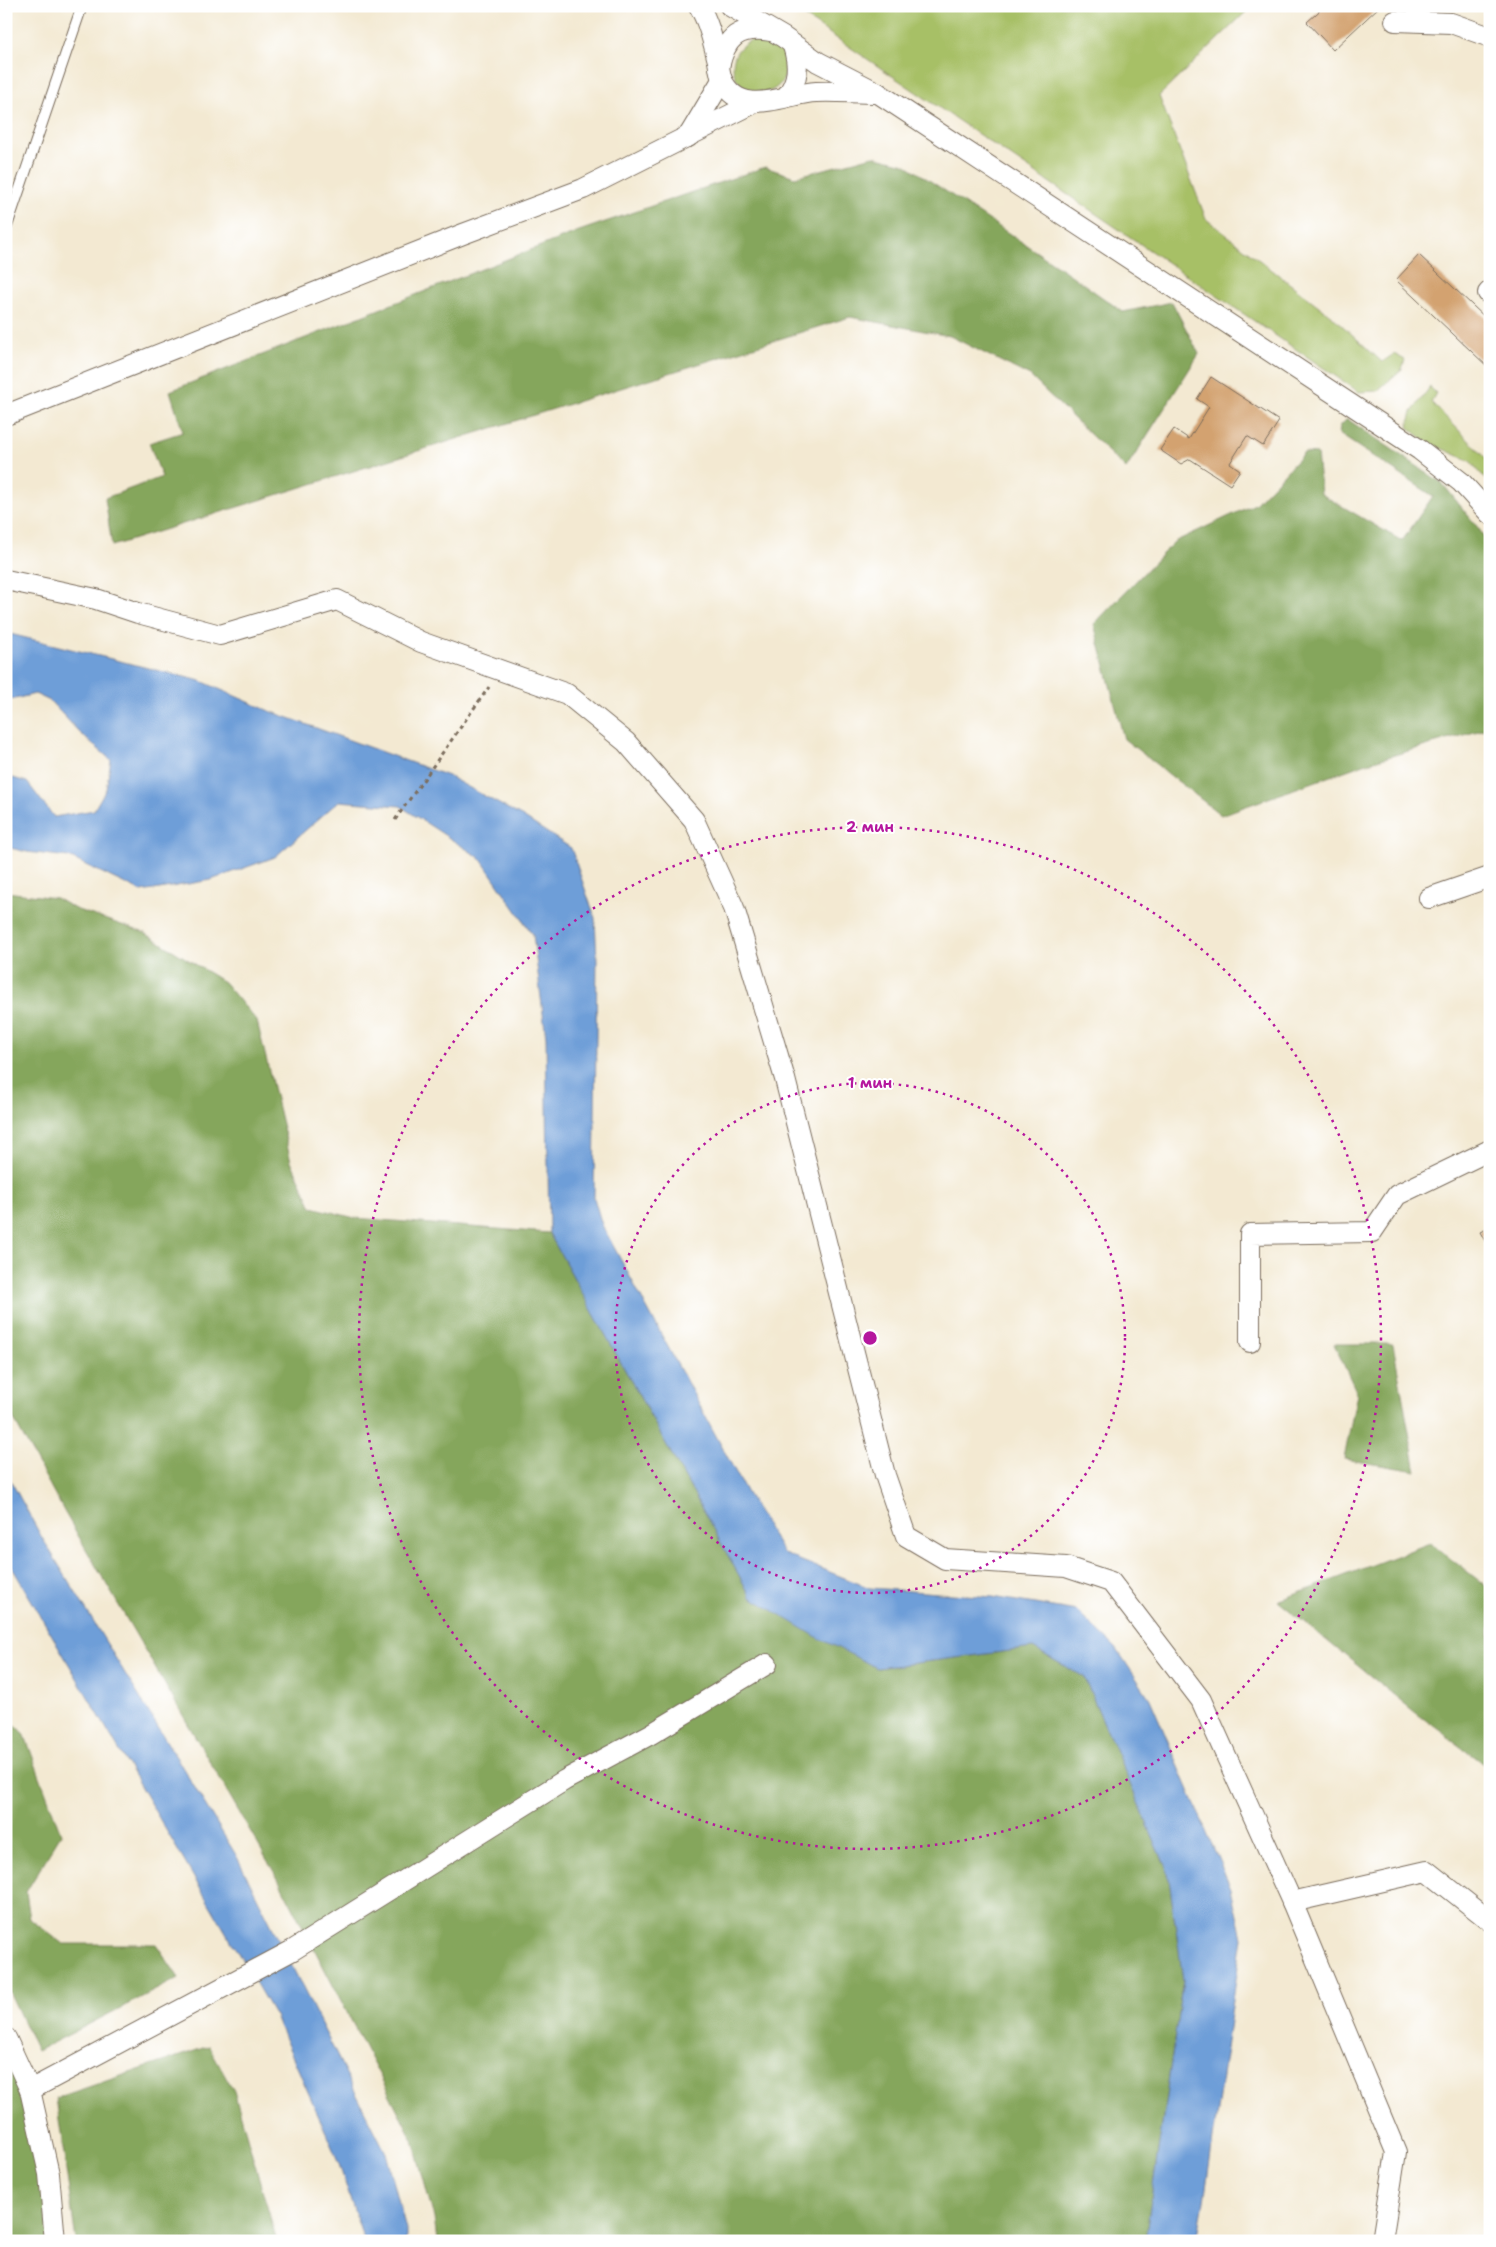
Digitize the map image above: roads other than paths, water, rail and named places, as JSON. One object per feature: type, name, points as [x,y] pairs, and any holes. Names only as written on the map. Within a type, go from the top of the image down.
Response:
[{"type":"street","points":[[699,6],[712,37],[721,73],[733,93],[746,100],[771,102],[786,96],[814,92],[878,93]]},
{"type":"street","points":[[730,6],[783,37],[793,46],[818,62],[878,93],[1420,450],[1455,477],[1490,514]]},
{"type":"street","points":[[1395,22],[1451,23],[1490,36]]},
{"type":"street","points":[[687,138],[721,73],[723,51],[732,38],[742,32],[755,29],[771,31]]},
{"type":"street","points":[[786,96],[794,86],[797,74],[798,62],[793,46]]},
{"type":"street","points":[[6,415],[463,234],[583,189],[756,102]]},
{"type":"street","points":[[6,580],[96,599],[138,613],[220,635],[337,600],[421,642],[567,694],[626,742],[694,820],[734,908],[785,1078],[885,1475],[906,1536],[945,1559],[1066,1567],[1111,1582],[1201,1700],[1292,1902],[1396,2152],[1382,2241]]},
{"type":"street","points":[[1429,898],[1490,877]]},
{"type":"street","points":[[1250,1342],[1250,1234],[1372,1232],[1397,1195],[1490,1150]]},
{"type":"street","points":[[30,2090],[240,1980],[293,1950],[565,1780],[651,1734],[767,1664]]},
{"type":"street","points":[[1292,1902],[1427,1871],[1490,1921]]},
{"type":"street","points":[[6,2038],[30,2090],[49,2174],[55,2241]]},
{"type":"lane","points":[[6,229],[82,6]]},
{"type":"water","points":[[6,633],[201,681],[267,710],[448,776],[523,817],[571,848],[595,918],[597,961],[594,1198],[602,1225],[748,1495],[784,1554],[870,1588],[993,1597],[1077,1611],[1116,1648],[1150,1699],[1231,1889],[1242,1938],[1197,2241],[1145,2241],[1183,1980],[1168,1872],[1084,1677],[1033,1648],[877,1668],[815,1636],[751,1597],[549,1233],[546,1037],[533,935],[480,858],[400,806],[339,801],[275,857],[211,880],[142,892],[69,857],[27,852],[6,847],[6,776],[27,782],[54,817],[94,810],[106,789],[111,760],[81,734],[50,701],[35,694],[6,701]]},
{"type":"water","points":[[6,1472],[41,1536],[236,1855],[386,2153],[406,2229],[406,2241],[364,2241],[338,2161],[275,2016],[6,1557]]}]
